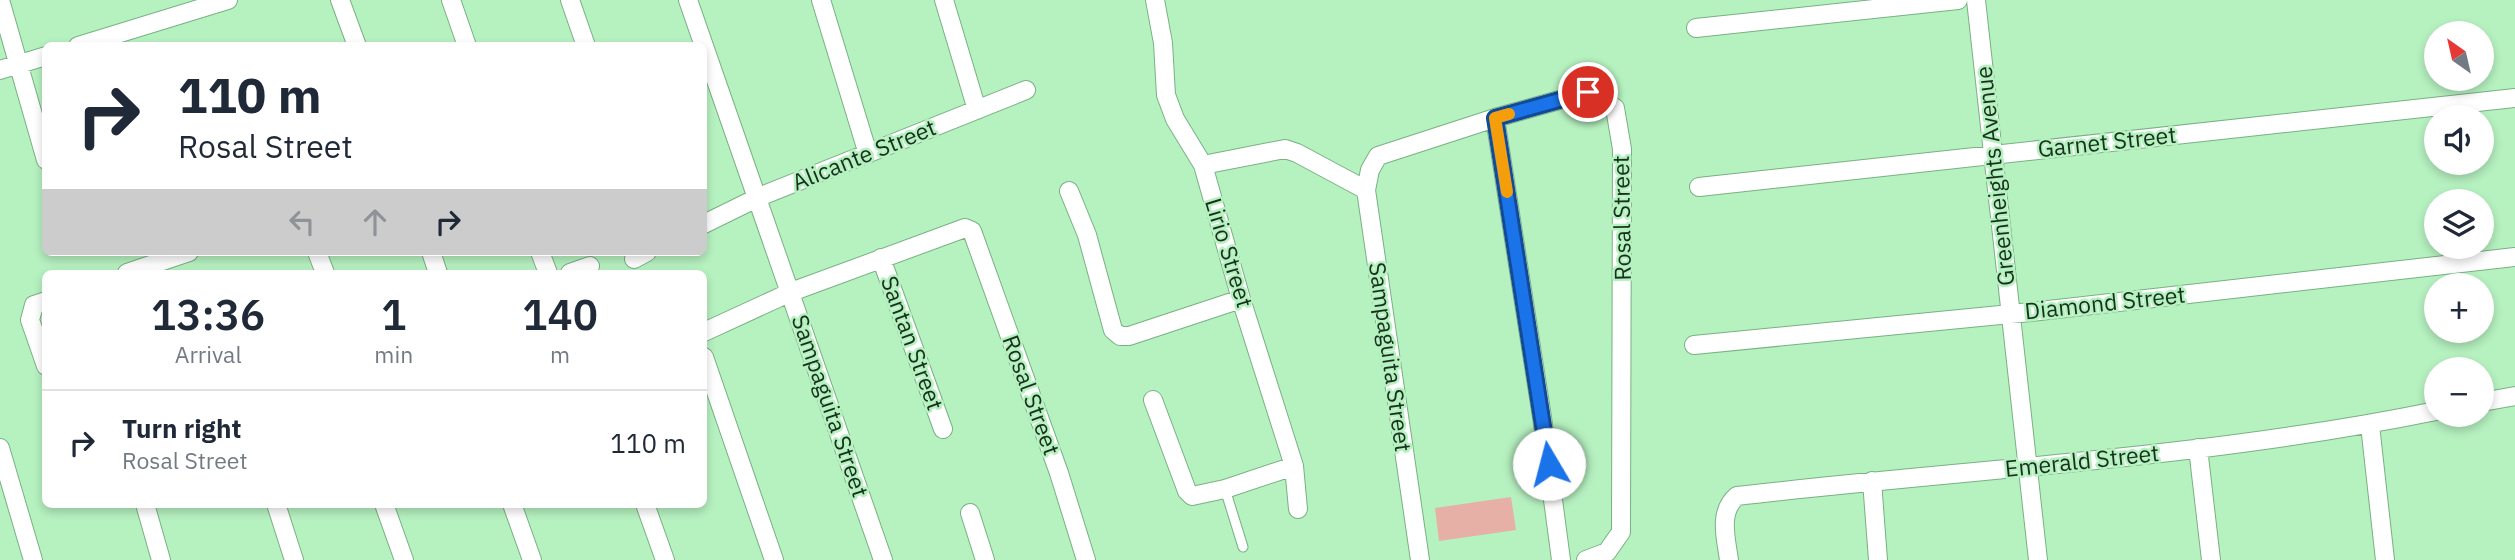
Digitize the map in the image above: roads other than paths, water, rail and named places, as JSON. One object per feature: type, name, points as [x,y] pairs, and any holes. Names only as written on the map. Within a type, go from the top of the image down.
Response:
[{"type":"street","points":[[0,0],[9,67],[42,150]]},
{"type":"street","points":[[119,40],[228,0]]},
{"type":"street","points":[[340,0],[356,42]]},
{"type":"street","points":[[451,0],[466,42]]},
{"type":"street","points":[[569,0],[585,42]]},
{"type":"street","name":"Sampaguita Street","points":[[688,0],[703,42]]},
{"type":"street","points":[[821,0],[868,153]]},
{"type":"street","points":[[943,0],[977,110]]},
{"type":"street","points":[[1155,0],[1163,43],[1166,95],[1175,119],[1203,165]]},
{"type":"street","points":[[1696,29],[1958,0]]},
{"type":"street","name":"Greenheights Avenue","points":[[1976,0],[2038,560]]},
{"type":"street","name":"Sampaguita Street","points":[[707,53],[883,560]]},
{"type":"street","points":[[9,67],[42,57]]},
{"type":"street","name":"Alicante Street","points":[[707,223],[759,197],[1026,90]]},
{"type":"street","name":"Rosal Street","points":[[1378,156],[1495,118],[1588,92],[1615,108],[1622,149],[1621,532],[1607,552],[1586,560]]},
{"type":"street","name":"Garnet Street","points":[[1699,187],[2515,98]]},
{"type":"street","points":[[1495,118],[1542,417],[1561,560]]},
{"type":"street","name":"Lirio Street","points":[[1298,509],[1294,466],[1241,299],[1203,165],[1285,149],[1366,190]]},
{"type":"street","name":"Sampaguita Street","points":[[1378,156],[1370,170],[1366,190],[1420,560]]},
{"type":"street","points":[[1069,191],[1087,236],[1113,330],[1120,336],[1129,336],[1241,299]]},
{"type":"street","name":"Rosal Street","points":[[881,258],[965,228],[972,231],[1059,473],[1086,560]]},
{"type":"street","points":[[136,270],[177,256]]},
{"type":"street","name":"Diamond Street","points":[[1694,345],[2010,314],[2515,257]]},
{"type":"street","points":[[707,331],[791,292],[881,258]]},
{"type":"street","name":"Santan Street","points":[[881,258],[943,429]]},
{"type":"street","points":[[579,270],[590,266]]},
{"type":"street","points":[[42,302],[34,305],[30,320],[42,354]]},
{"type":"street","points":[[707,366],[774,560]]},
{"type":"street","points":[[2494,400],[2515,396]]},
{"type":"street","points":[[1153,400],[1187,491],[1196,496],[1294,466]]},
{"type":"street","name":"Emerald Street","points":[[1728,560],[1724,517],[1729,503],[1737,496],[2028,468],[2198,448],[2370,425],[2424,414]]},
{"type":"street","points":[[2370,425],[2385,560]]},
{"type":"street","points":[[0,447],[33,560]]},
{"type":"street","points":[[2198,448],[2211,560]]},
{"type":"street","points":[[1872,481],[1878,560]]},
{"type":"street","points":[[146,508],[161,560]]},
{"type":"street","points":[[277,508],[294,560]]},
{"type":"street","points":[[385,508],[404,560]]},
{"type":"street","points":[[513,508],[532,560]]},
{"type":"street","points":[[646,508],[665,560]]},
{"type":"street","points":[[970,513],[985,560]]},
{"type":"lane","points":[[1226,489],[1243,547]]}]
